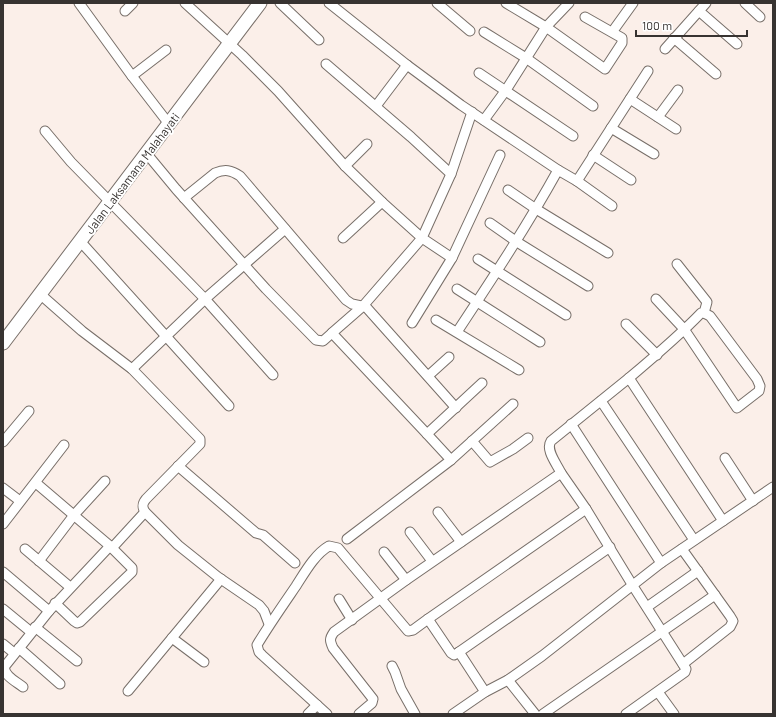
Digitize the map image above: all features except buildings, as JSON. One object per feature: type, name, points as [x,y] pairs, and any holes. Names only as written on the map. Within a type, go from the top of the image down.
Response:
[{"type":"highway","name":"Jalan Laksamana Malahayati","points":[[3,343],[260,3]]},
{"type":"street","points":[[79,3],[169,124]]},
{"type":"street","points":[[125,11],[134,3]]},
{"type":"street","points":[[184,3],[242,55],[278,91],[345,166],[382,202],[422,238],[452,258]]},
{"type":"street","points":[[280,3],[320,40]]},
{"type":"street","points":[[329,3],[407,65],[461,105],[612,206]]},
{"type":"street","points":[[437,3],[470,31]]},
{"type":"street","points":[[506,3],[546,27],[605,69],[622,43],[622,38],[585,17]]},
{"type":"street","points":[[484,120],[506,90],[546,27],[569,3]]},
{"type":"street","points":[[615,28],[633,3]]},
{"type":"street","points":[[665,49],[706,3]]},
{"type":"street","points":[[745,3],[760,17]]},
{"type":"street","points":[[699,11],[737,44]]},
{"type":"street","points":[[484,32],[526,58],[593,106]]},
{"type":"street","points":[[674,38],[716,74]]},
{"type":"street","points":[[132,76],[166,50]]},
{"type":"street","points":[[326,64],[376,106],[451,174]]},
{"type":"street","points":[[376,106],[407,65]]},
{"type":"street","points":[[576,181],[648,71]]},
{"type":"street","points":[[479,72],[573,136]]},
{"type":"street","points":[[658,117],[678,90]]},
{"type":"street","points":[[630,99],[676,129]]},
{"type":"street","points":[[147,154],[244,266],[318,341],[323,341],[363,306],[422,238],[451,174],[472,112]]},
{"type":"street","points":[[611,128],[654,154]]},
{"type":"street","points":[[45,131],[71,162],[205,299],[273,375]]},
{"type":"street","points":[[345,166],[367,144]]},
{"type":"street","points":[[412,323],[452,258],[500,155]]},
{"type":"street","points":[[594,155],[631,180]]},
{"type":"street","points":[[184,198],[216,173],[228,170],[240,176],[346,300],[352,304],[363,306],[456,408]]},
{"type":"street","points":[[457,332],[516,242],[558,170]]},
{"type":"street","points":[[508,190],[608,253]]},
{"type":"street","points":[[343,238],[382,202]]},
{"type":"street","points":[[490,223],[516,242],[588,286]]},
{"type":"street","points":[[132,370],[205,299],[285,229]]},
{"type":"street","points":[[80,241],[229,406]]},
{"type":"street","points":[[478,259],[566,315]]},
{"type":"street","points":[[676,264],[707,302],[704,313]]},
{"type":"street","points":[[457,289],[540,342]]},
{"type":"street","points":[[40,294],[82,331],[132,370],[200,439],[200,444],[143,504],[143,508],[145,512],[178,545],[221,579],[259,605],[264,611],[269,624]]},
{"type":"street","points":[[626,714],[685,672],[686,669],[586,509],[561,473],[549,450],[549,444],[657,355],[684,329],[701,313],[710,316],[757,379],[760,386],[759,391],[737,408],[684,329],[656,299]]},
{"type":"street","points":[[436,320],[519,370]]},
{"type":"street","points":[[626,324],[657,355]]},
{"type":"street","points":[[332,333],[451,460]]},
{"type":"street","points":[[428,376],[449,357]]},
{"type":"street","points":[[629,378],[723,521]]},
{"type":"street","points":[[427,434],[482,383]]},
{"type":"street","points":[[601,401],[694,540]]},
{"type":"street","points":[[347,539],[451,460],[513,404]]},
{"type":"street","points":[[3,442],[28,411]]},
{"type":"street","points":[[572,424],[661,564]]},
{"type":"street","points":[[472,441],[490,462],[513,450],[528,438]]},
{"type":"street","points":[[3,524],[64,446]]},
{"type":"street","points":[[725,458],[753,501]]},
{"type":"street","points":[[178,466],[256,533],[259,538],[293,565]]},
{"type":"street","points":[[359,714],[372,703],[373,699],[330,642],[330,637],[334,632],[432,561],[561,473]]},
{"type":"street","points":[[39,561],[74,515],[105,481]]},
{"type":"street","points":[[36,483],[132,566],[132,570],[82,621],[78,623],[55,603]]},
{"type":"street","points":[[454,714],[485,692],[508,680],[542,656],[661,564],[773,487]]},
{"type":"street","points":[[3,488],[20,501]]},
{"type":"street","points":[[326,714],[259,652],[257,645],[269,624],[312,562],[324,549],[329,546],[338,548],[408,631],[413,630],[428,620],[586,509]]},
{"type":"street","points":[[23,687],[4,670],[5,666],[55,603],[145,512]]},
{"type":"street","points":[[438,512],[461,542]]},
{"type":"street","points":[[410,532],[432,561]]},
{"type":"street","points":[[428,620],[451,653],[454,655],[610,547]]},
{"type":"street","points":[[25,548],[70,587]]},
{"type":"street","points":[[682,549],[730,616],[732,624],[683,664]]},
{"type":"street","points":[[384,552],[406,580]]},
{"type":"street","points":[[647,607],[698,571]]},
{"type":"street","points":[[3,572],[49,611]]},
{"type":"street","points":[[128,691],[221,579]]},
{"type":"street","points":[[543,714],[715,595]]},
{"type":"street","points":[[339,599],[352,620]]},
{"type":"street","points":[[3,609],[33,629],[77,662]]},
{"type":"street","points":[[172,638],[204,662]]},
{"type":"street","points":[[3,644],[16,651],[60,684]]},
{"type":"street","points":[[459,652],[485,692]]},
{"type":"street","points":[[392,666],[401,689],[415,714]]},
{"type":"street","points":[[508,680],[535,714]]},
{"type":"street","points":[[658,692],[674,714]]},
{"type":"street","points":[[308,714],[317,705]]}]
